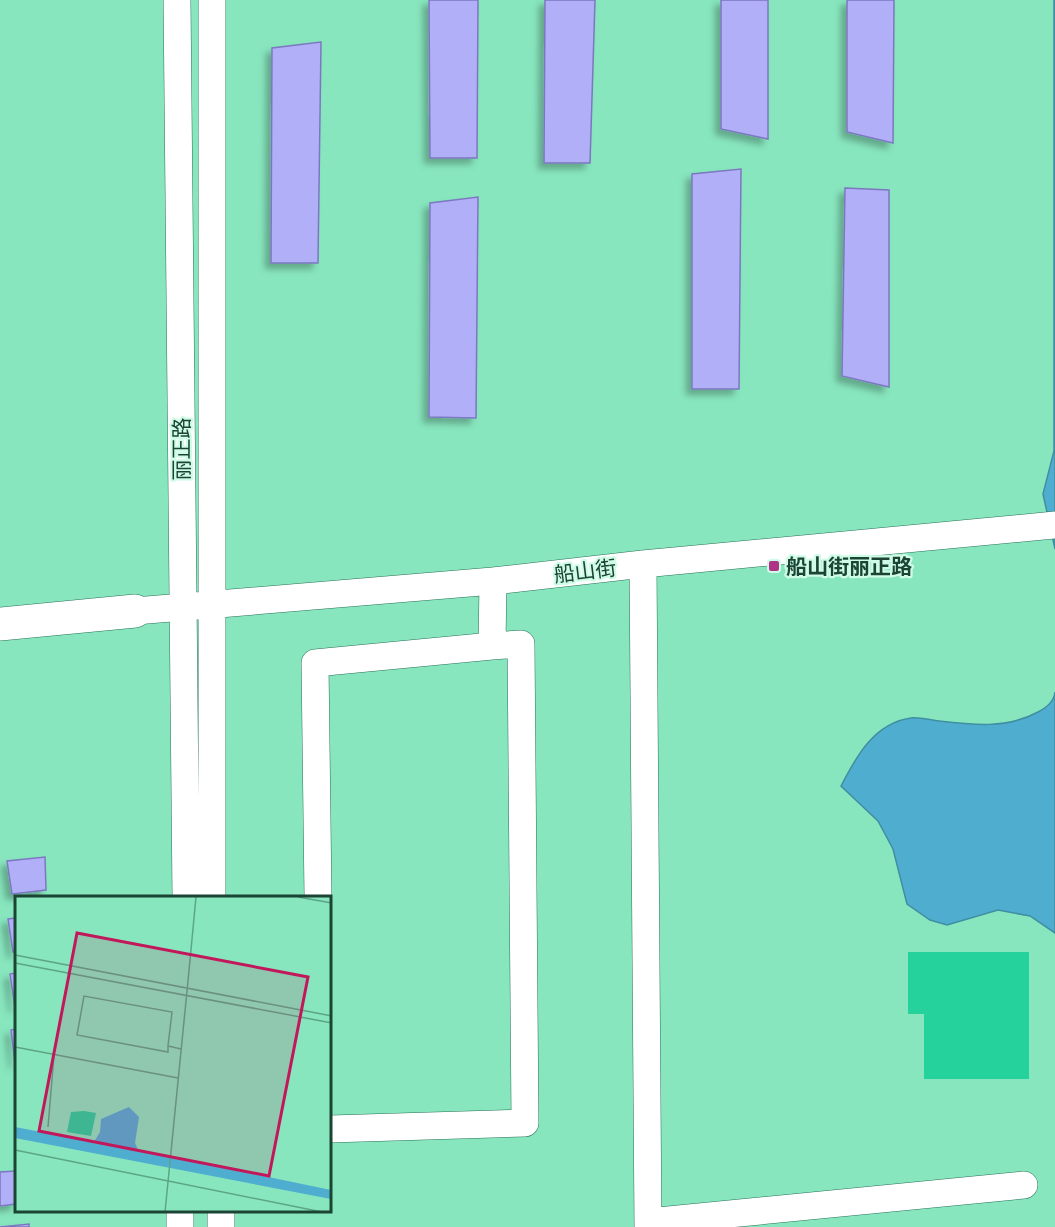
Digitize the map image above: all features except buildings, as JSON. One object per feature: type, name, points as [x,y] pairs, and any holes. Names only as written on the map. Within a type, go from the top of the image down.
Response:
[{"type":"main road","points":[[0,624],[135,611]]},
{"type":"street","name":"丽正路","points":[[177,0],[186,896]]},
{"type":"street","points":[[212,0],[212,896]]},
{"type":"street","name":"船山街","points":[[135,611],[493,581],[643,564],[1045,526]]},
{"type":"street","points":[[643,564],[648,1225],[1024,1185]]},
{"type":"street","points":[[492,646],[493,581]]},
{"type":"street","points":[[318,896],[315,663],[521,644],[525,1123],[332,1129]]},
{"type":"street","points":[[221,1227],[222,1212]]},
{"type":"green space","points":[[908,952],[1029,952],[1029,1079],[924,1079],[924,1014],[908,1014]]},
{"type":"water","points":[[1054,0],[1055,549],[1043,494],[1054,451]]},
{"type":"water","points":[[1055,692],[1055,933],[1030,916],[998,910],[947,925],[930,920],[907,904],[893,849],[878,821],[841,786],[847,775],[868,743],[877,734],[898,721],[914,718],[990,724],[1014,721],[1044,708],[1051,701]]},
{"type":"place","name":"船山街丽正路","points":[[774,566]]}]
